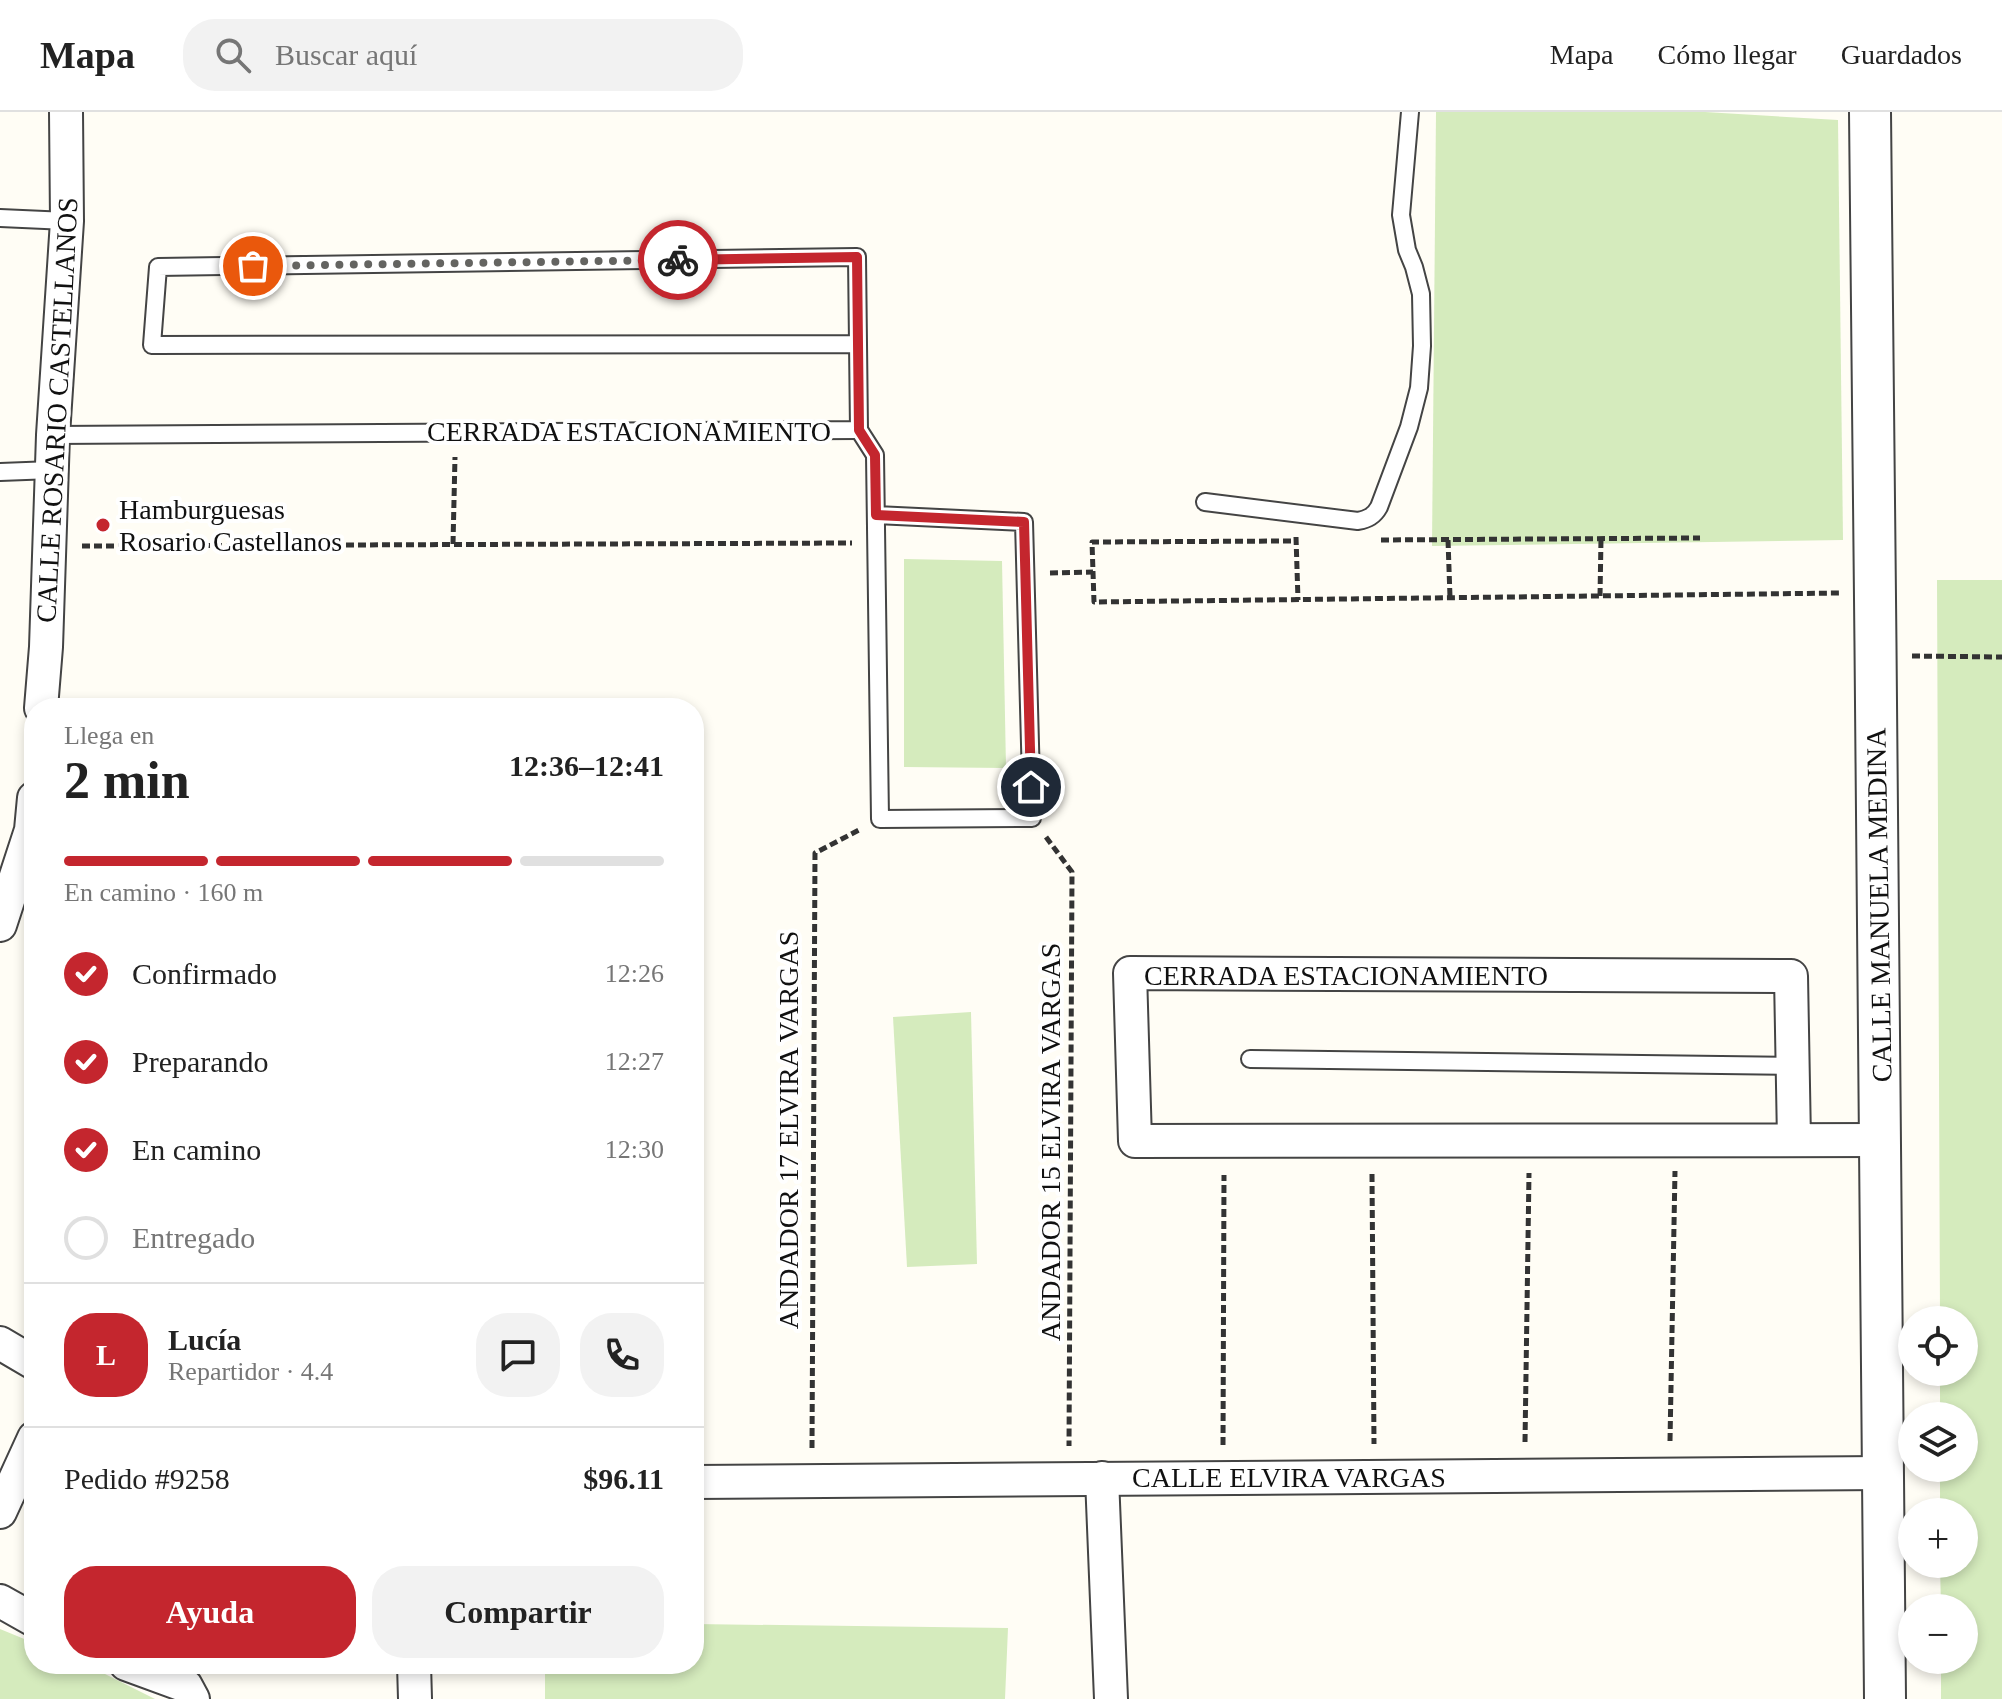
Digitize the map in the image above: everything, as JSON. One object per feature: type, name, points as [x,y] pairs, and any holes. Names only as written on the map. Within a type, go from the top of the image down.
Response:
[{"type":"street","name":"CALLE ROSARIO CASTELLANOS","points":[[42,698],[53,435],[67,221],[66,112]]},
{"type":"street","name":"CALLE MANUELA MEDINA","points":[[1870,112],[1885,1699]]},
{"type":"street","points":[[0,925],[24,851]]},
{"type":"street","name":"CERRADA ESTACIONAMIENTO","points":[[1794,1140],[1791,976],[1130,973],[1135,1141],[1882,1140]]},
{"type":"street","points":[[0,1343],[24,1357]]},
{"type":"street","points":[[0,1512],[24,1460]]},
{"type":"street","name":"CALLE ELVIRA VARGAS","points":[[704,1482],[1884,1473]]},
{"type":"street","points":[[1102,1478],[1111,1699]]},
{"type":"street","points":[[0,1601],[24,1614]]},
{"type":"street","points":[[153,1674],[186,1686],[193,1699]]},
{"type":"street","points":[[414,1674],[415,1699]]},
{"type":"lane","points":[[1205,502],[1358,521],[1375,514],[1379,507],[1409,427],[1419,388],[1421,294],[1407,250],[1401,215],[1410,112]]},
{"type":"lane","points":[[0,218],[67,221]]},
{"type":"lane","name":"CERRADA ESTACIONAMIENTO","points":[[53,435],[859,430],[857,257],[158,267],[152,345],[858,344]]},
{"type":"lane","points":[[859,430],[875,455],[880,819],[1032,818],[1024,522],[876,515]]},
{"type":"lane","points":[[0,472],[52,470]]},
{"type":"lane","points":[[1250,1059],[1793,1066]]},
{"type":"path","points":[[453,544],[456,432]]},
{"type":"path","points":[[1296,513],[1298,600]]},
{"type":"path","points":[[1600,596],[1601,539]]},
{"type":"path","points":[[1448,540],[1450,597]]},
{"type":"path","points":[[50,546],[877,543]]},
{"type":"path","points":[[1025,574],[1093,572],[1094,602],[1874,593]]},
{"type":"path","points":[[1875,656],[2002,657]]},
{"type":"path","name":"ANDADOR 15 ELVIRA VARGAS","points":[[1032,818],[1072,872],[1068,1479]]},
{"type":"path","name":"ANDADOR 17 ELVIRA VARGAS","points":[[812,1481],[815,853],[880,819]]},
{"type":"path","points":[[1223,1478],[1224,1140]]},
{"type":"path","points":[[1372,1140],[1374,1477]]},
{"type":"path","points":[[1524,1475],[1529,1140]]},
{"type":"path","points":[[1670,1474],[1675,1140]]},
{"type":"green space","points":[[1436,112],[1705,112],[1838,120],[1843,540],[1432,546]]},
{"type":"green space","points":[[904,559],[1002,561],[1006,768],[904,767]]},
{"type":"green space","points":[[1937,580],[2002,580],[2002,1699],[1941,1699],[1941,1674],[1978,1674],[1978,1594],[1941,1594],[1940,1578],[1978,1578],[1978,1498],[1940,1498],[1940,1482],[1978,1482],[1978,1402],[1940,1402],[1940,1386],[1978,1386],[1978,1306],[1940,1306]]},
{"type":"green space","points":[[971,1012],[977,1264],[907,1267],[893,1017]]},
{"type":"green space","points":[[704,1624],[1008,1628],[1005,1699],[545,1699],[545,1674],[704,1674]]},
{"type":"green space","points":[[0,1629],[24,1639],[24,1674],[105,1674],[155,1699],[0,1699]]},
{"type":"way so far","points":[[253,266],[678,260]]},
{"type":"place","name":"Hamburguesas Rosario Castellanos","points":[[103,525]]},
{"type":"route","points":[[678,260],[857,257],[859,430],[875,455],[876,515],[1024,522],[1031,787]]}]
